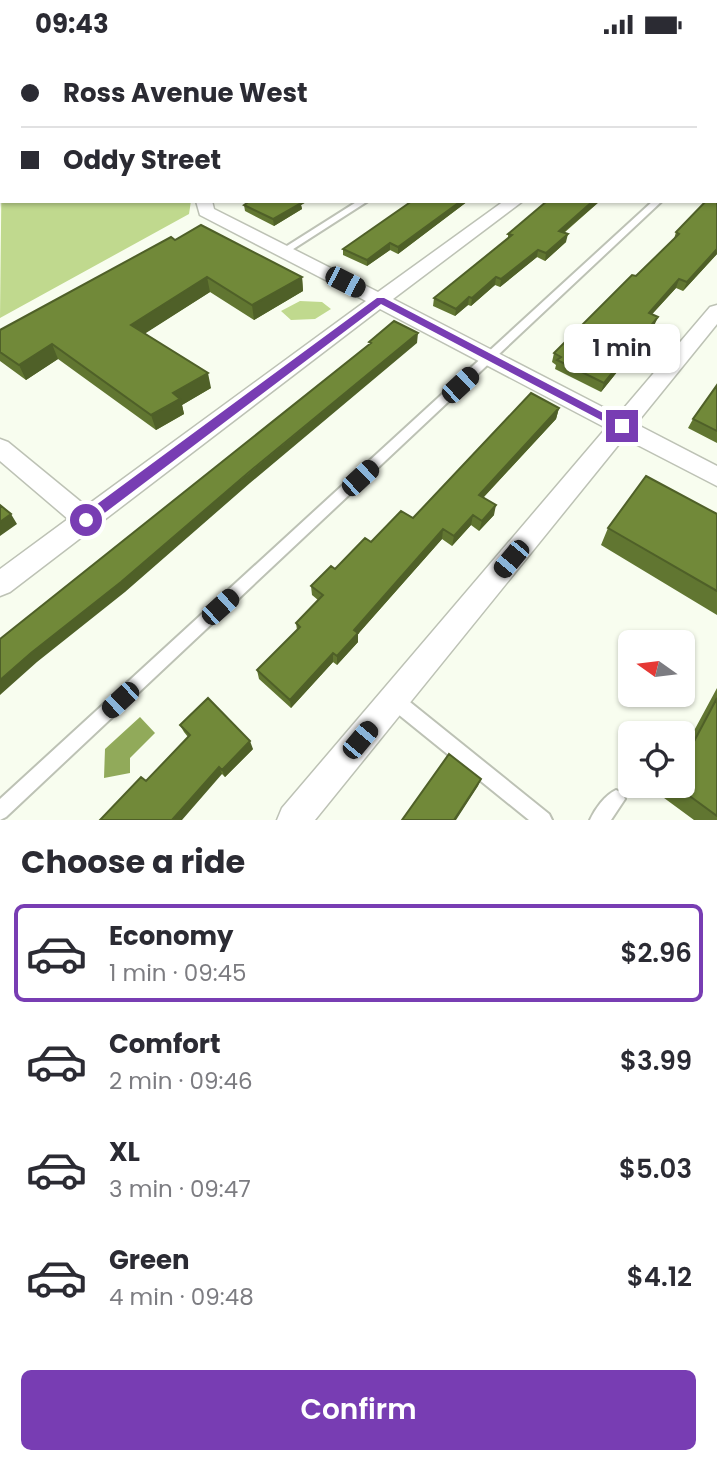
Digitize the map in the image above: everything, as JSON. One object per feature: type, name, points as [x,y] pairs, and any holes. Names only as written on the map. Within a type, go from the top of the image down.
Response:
[{"type":"street","points":[[0,584],[513,203]]},
{"type":"street","points":[[204,204],[206,212],[491,357],[717,477]]},
{"type":"street","points":[[293,820],[717,311]]},
{"type":"street","points":[[0,448],[86,520]]},
{"type":"lane","points":[[284,251],[361,203]]},
{"type":"lane","points":[[0,811],[657,203]]},
{"type":"lane","points":[[394,700],[543,820]]},
{"type":"lane","points":[[599,820],[616,799]]},
{"type":"shaded area","points":[[1,203],[191,203],[189,214],[0,318]]},
{"type":"shaded area","points":[[300,301],[322,302],[331,309],[315,319],[291,320],[281,311]]},
{"type":"shaded area","points":[[140,717],[155,733],[130,758],[130,773],[104,778],[105,749]]},
{"type":"building","points":[[247,203],[301,203],[273,219],[244,205]]},
{"type":"building","points":[[409,203],[458,203],[398,247],[390,243],[367,260],[343,249]]},
{"type":"building","points":[[545,203],[591,203],[559,231],[568,234],[546,253],[538,250],[501,279],[496,277],[456,309],[434,298],[512,235],[508,234]]},
{"type":"building","points":[[704,203],[717,203],[717,249],[687,282],[679,279],[649,313],[658,317],[604,383],[557,360],[561,357],[554,353],[632,275],[636,276],[679,234],[676,232]]},
{"type":"building","points":[[201,225],[302,277],[252,305],[207,277],[131,325],[208,373],[173,393],[180,399],[151,415],[52,344],[19,365],[0,352],[0,330],[171,237],[175,240]]},
{"type":"building","points":[[394,321],[418,333],[0,680],[0,639],[371,343],[369,342]]},
{"type":"building","points":[[717,385],[717,431],[693,419]]},
{"type":"building","points":[[531,393],[559,408],[479,495],[496,505],[482,521],[473,515],[454,536],[443,529],[354,630],[358,633],[337,656],[333,653],[290,700],[257,670],[300,627],[296,623],[323,595],[311,586],[331,566],[335,569],[365,538],[371,542],[401,511],[413,518]]},
{"type":"building","points":[[646,476],[717,514],[717,591],[608,528]]},
{"type":"building","points":[[0,505],[11,514],[0,522]]},
{"type":"building","points":[[208,698],[250,741],[222,770],[219,767],[172,820],[100,820],[141,777],[146,781],[190,735],[180,725]]},
{"type":"building","points":[[717,698],[717,816],[692,798],[695,798],[695,739]]},
{"type":"building","points":[[449,754],[481,779],[454,820],[402,820]]},
{"type":"route","points":[[86,520],[380,300],[622,426]]}]
